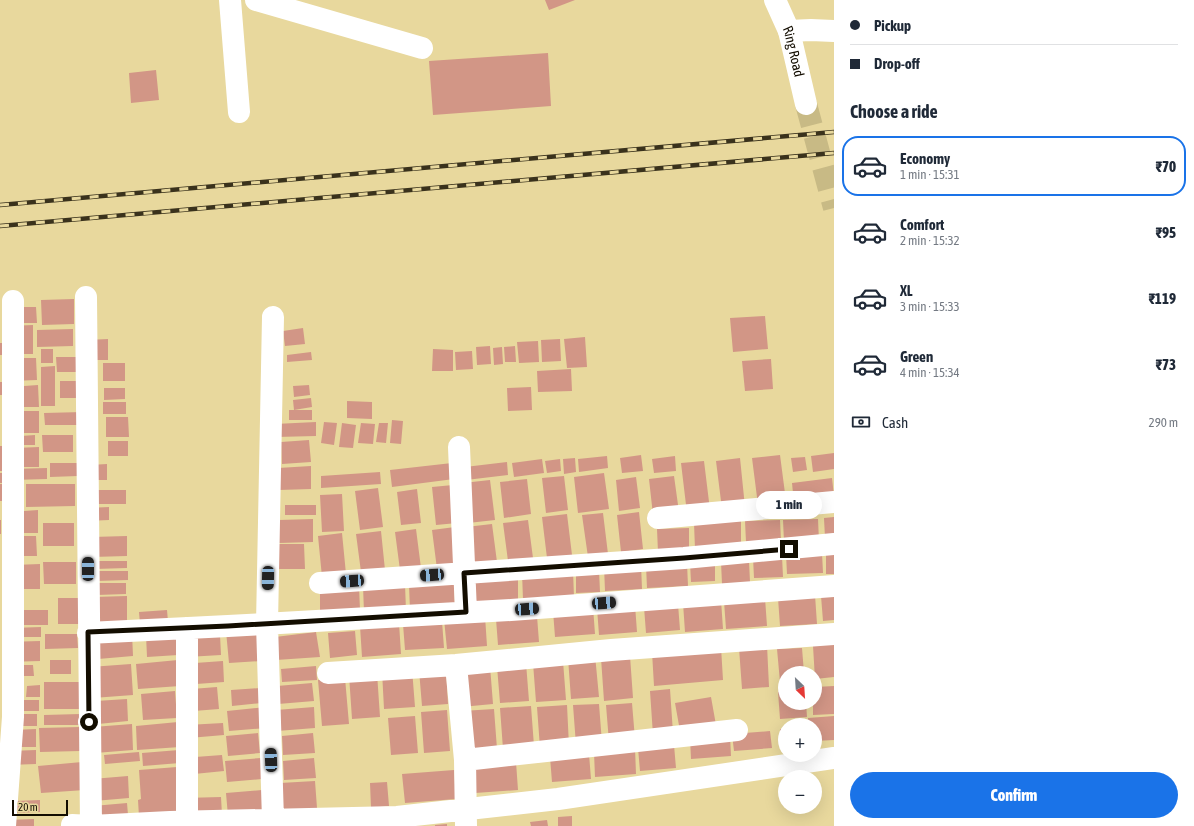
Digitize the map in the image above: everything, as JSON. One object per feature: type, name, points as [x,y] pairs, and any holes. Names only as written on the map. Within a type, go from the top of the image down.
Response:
[{"type":"main road","points":[[230,0],[239,112]]},
{"type":"main road","points":[[256,0],[422,48]]},
{"type":"main road","name":"Ring Road","points":[[775,0],[789,31],[806,104]]},
{"type":"main road","points":[[789,31],[834,31]]},
{"type":"main road","points":[[86,297],[91,826]]},
{"type":"main road","points":[[5,826],[13,717],[13,301]]},
{"type":"main road","points":[[269,822],[267,624],[273,317]]},
{"type":"main road","points":[[459,447],[466,612]]},
{"type":"main road","points":[[658,518],[834,502]]},
{"type":"main road","points":[[320,583],[684,558],[834,544]]},
{"type":"main road","points":[[88,632],[267,624],[466,612],[834,586]]},
{"type":"main road","points":[[176,823],[188,628]]},
{"type":"main road","points":[[328,673],[456,665],[611,650],[834,634]]},
{"type":"main road","points":[[456,665],[464,760],[466,818]]},
{"type":"main road","points":[[464,760],[737,730]]},
{"type":"main road","points":[[72,826],[176,823],[363,822],[397,817],[466,818],[558,799],[834,758]]},
{"type":"building","points":[[545,0],[575,0],[549,10]]},
{"type":"building","points":[[548,53],[551,106],[433,115],[429,61]]},
{"type":"building","points":[[156,70],[159,100],[131,103],[129,73]]},
{"type":"building","points":[[74,299],[74,324],[42,325],[41,300]]},
{"type":"building","points":[[8,307],[36,307],[37,323],[9,323]]},
{"type":"building","points":[[765,316],[768,349],[733,352],[730,318]]},
{"type":"building","points":[[33,325],[33,354],[9,354],[9,326]]},
{"type":"building","points":[[303,328],[305,344],[285,346],[283,331]]},
{"type":"building","points":[[73,329],[73,346],[37,347],[37,330]]},
{"type":"building","points":[[585,337],[587,367],[567,368],[564,339]]},
{"type":"building","points":[[108,339],[108,360],[87,360],[87,340]]},
{"type":"building","points":[[560,339],[561,361],[542,362],[541,340]]},
{"type":"building","points":[[538,341],[539,362],[519,363],[517,342]]},
{"type":"building","points":[[0,343],[2,343],[2,355],[0,355]]},
{"type":"building","points":[[490,346],[491,364],[477,365],[476,347]]},
{"type":"building","points":[[515,346],[516,362],[505,362],[504,347]]},
{"type":"building","points":[[502,347],[503,364],[494,365],[493,348]]},
{"type":"building","points":[[41,349],[53,349],[53,363],[41,363]]},
{"type":"building","points":[[433,349],[453,350],[453,371],[432,371]]},
{"type":"building","points":[[472,351],[473,369],[456,370],[455,352]]},
{"type":"building","points":[[311,352],[312,360],[287,362],[287,355]]},
{"type":"building","points":[[56,357],[79,357],[79,372],[57,372]]},
{"type":"building","points":[[11,358],[36,358],[37,380],[11,381]]},
{"type":"building","points":[[771,359],[773,389],[745,391],[742,361]]},
{"type":"building","points":[[103,363],[125,363],[125,381],[103,381]]},
{"type":"building","points":[[55,366],[55,406],[41,406],[41,367]]},
{"type":"building","points":[[571,369],[572,391],[538,392],[537,371]]},
{"type":"building","points":[[60,381],[77,381],[77,398],[60,398]]},
{"type":"building","points":[[0,382],[6,382],[6,395],[0,395]]},
{"type":"building","points":[[38,385],[39,407],[24,407],[24,386]]},
{"type":"building","points":[[309,385],[310,395],[294,397],[293,386]]},
{"type":"building","points":[[531,387],[532,410],[508,411],[507,388]]},
{"type":"building","points":[[104,388],[125,388],[125,399],[104,400]]},
{"type":"building","points":[[311,398],[312,407],[294,410],[293,400]]},
{"type":"building","points":[[347,401],[372,402],[372,419],[347,418]]},
{"type":"building","points":[[103,402],[126,402],[126,414],[103,414]]},
{"type":"building","points":[[289,410],[312,410],[312,420],[289,420]]},
{"type":"building","points":[[22,411],[39,411],[39,433],[22,433]]},
{"type":"building","points":[[83,412],[83,425],[45,425],[44,413]]},
{"type":"building","points":[[106,417],[128,417],[129,437],[106,437]]},
{"type":"building","points":[[392,420],[403,421],[401,444],[390,443]]},
{"type":"building","points":[[316,422],[316,436],[276,437],[275,424]]},
{"type":"building","points":[[324,422],[337,423],[334,445],[321,443]]},
{"type":"building","points":[[342,423],[356,425],[353,448],[339,447]]},
{"type":"building","points":[[361,423],[375,424],[373,444],[358,443]]},
{"type":"building","points":[[379,423],[388,423],[386,443],[376,442]]},
{"type":"building","points":[[35,435],[35,445],[12,445],[21,436]]},
{"type":"building","points":[[42,435],[73,435],[73,452],[43,452]]},
{"type":"building","points":[[309,440],[311,462],[282,464],[281,442]]},
{"type":"building","points":[[108,441],[128,441],[128,456],[108,456]]},
{"type":"building","points":[[0,446],[8,446],[8,471],[0,471]]},
{"type":"building","points":[[39,447],[39,467],[16,467],[15,448]]},
{"type":"building","points":[[834,453],[834,469],[813,472],[811,456]]},
{"type":"building","points":[[641,455],[643,471],[622,473],[620,458]]},
{"type":"building","points":[[780,455],[786,501],[758,505],[752,458]]},
{"type":"building","points":[[607,456],[608,468],[579,472],[578,459]]},
{"type":"building","points":[[675,456],[676,471],[654,473],[652,459]]},
{"type":"building","points":[[805,457],[807,470],[793,472],[791,458]]},
{"type":"building","points":[[575,458],[576,472],[564,474],[563,459]]},
{"type":"building","points":[[740,458],[745,507],[722,509],[716,461]]},
{"type":"building","points":[[542,459],[544,473],[514,477],[512,463]]},
{"type":"building","points":[[560,459],[561,471],[547,473],[545,461]]},
{"type":"building","points":[[704,461],[710,510],[687,513],[681,463]]},
{"type":"building","points":[[507,462],[508,475],[466,480],[465,467]]},
{"type":"building","points":[[50,463],[78,463],[78,476],[50,477]]},
{"type":"building","points":[[452,463],[454,479],[392,487],[390,470]]},
{"type":"building","points":[[107,464],[107,480],[91,480],[90,465]]},
{"type":"building","points":[[311,466],[311,489],[279,490],[278,468]]},
{"type":"building","points":[[47,468],[47,479],[12,480],[12,469]]},
{"type":"building","points":[[380,472],[381,484],[321,488],[321,476]]},
{"type":"building","points":[[0,473],[6,473],[6,483],[0,483]]},
{"type":"building","points":[[604,473],[609,509],[578,513],[574,477]]},
{"type":"building","points":[[564,476],[568,510],[546,513],[542,478]]},
{"type":"building","points":[[674,476],[679,512],[653,515],[649,479]]},
{"type":"building","points":[[636,477],[640,508],[619,511],[616,480]]},
{"type":"building","points":[[832,478],[834,496],[794,503],[792,483]]},
{"type":"building","points":[[527,479],[531,514],[504,518],[500,482]]},
{"type":"building","points":[[490,480],[495,520],[468,523],[463,483]]},
{"type":"building","points":[[0,484],[5,484],[5,501],[0,501]]},
{"type":"building","points":[[26,484],[75,484],[75,506],[26,507]]},
{"type":"building","points":[[453,485],[457,523],[436,525],[432,487]]},
{"type":"building","points":[[378,488],[383,527],[360,530],[355,491]]},
{"type":"building","points":[[417,489],[421,523],[401,525],[397,492]]},
{"type":"building","points":[[93,490],[126,490],[126,504],[93,504]]},
{"type":"building","points":[[342,494],[344,531],[322,532],[320,495]]},
{"type":"building","points":[[285,505],[316,505],[316,515],[285,515]]},
{"type":"building","points":[[109,507],[109,520],[87,521],[87,508]]},
{"type":"building","points":[[38,510],[38,533],[24,533],[24,511]]},
{"type":"building","points":[[639,512],[643,549],[621,552],[617,515]]},
{"type":"building","points":[[603,513],[608,554],[588,557],[582,515]]},
{"type":"building","points":[[567,514],[572,555],[547,558],[542,517]]},
{"type":"building","points":[[834,517],[834,538],[825,538],[824,518]]},
{"type":"building","points":[[313,519],[313,542],[279,543],[279,520]]},
{"type":"building","points":[[818,519],[819,541],[784,542],[783,520]]},
{"type":"building","points":[[1,520],[1,534],[0,534]]},
{"type":"building","points":[[528,520],[533,558],[508,561],[503,523]]},
{"type":"building","points":[[780,520],[781,541],[746,542],[745,521]]},
{"type":"building","points":[[741,521],[741,547],[695,549],[694,523]]},
{"type":"building","points":[[43,523],[74,523],[74,546],[43,546]]},
{"type":"building","points":[[492,524],[497,562],[470,565],[466,527]]},
{"type":"building","points":[[455,527],[460,566],[437,569],[432,530]]},
{"type":"building","points":[[689,528],[689,550],[658,552],[657,529]]},
{"type":"building","points":[[416,529],[421,568],[400,570],[395,532]]},
{"type":"building","points":[[381,531],[385,570],[361,572],[356,534]]},
{"type":"building","points":[[342,533],[346,574],[322,577],[318,536]]},
{"type":"building","points":[[11,536],[36,536],[37,556],[11,556]]},
{"type":"building","points":[[127,536],[127,556],[92,557],[92,537]]},
{"type":"building","points":[[272,544],[304,544],[305,569],[272,569]]},
{"type":"building","points":[[834,551],[834,574],[826,574],[826,552]]},
{"type":"building","points":[[822,553],[823,573],[787,574],[786,554]]},
{"type":"building","points":[[782,556],[783,577],[754,578],[753,557]]},
{"type":"building","points":[[95,561],[127,561],[127,568],[95,569]]},
{"type":"building","points":[[749,561],[750,582],[722,584],[721,562]]},
{"type":"building","points":[[43,562],[76,562],[76,584],[44,584]]},
{"type":"building","points":[[715,562],[715,581],[691,582],[690,563]]},
{"type":"building","points":[[687,563],[688,586],[647,588],[646,565]]},
{"type":"building","points":[[40,564],[40,589],[14,589],[14,565]]},
{"type":"building","points":[[641,564],[642,589],[605,591],[604,566]]},
{"type":"building","points":[[573,570],[574,598],[523,600],[522,572]]},
{"type":"building","points":[[599,570],[600,592],[576,593],[576,571]]},
{"type":"building","points":[[96,571],[128,571],[128,580],[96,581]]},
{"type":"building","points":[[518,573],[518,602],[472,605],[470,575]]},
{"type":"building","points":[[97,583],[126,583],[126,594],[97,595]]},
{"type":"building","points":[[454,583],[455,608],[410,610],[409,585]]},
{"type":"building","points":[[405,584],[406,611],[364,612],[363,586]]},
{"type":"building","points":[[359,586],[360,610],[320,612],[320,587]]},
{"type":"building","points":[[815,595],[817,624],[780,626],[778,598]]},
{"type":"building","points":[[834,595],[834,620],[823,621],[821,596]]},
{"type":"building","points":[[127,596],[127,622],[94,622],[93,597]]},
{"type":"building","points":[[58,598],[81,598],[81,624],[58,624]]},
{"type":"building","points":[[765,598],[767,626],[726,629],[724,601]]},
{"type":"building","points":[[721,600],[723,629],[685,632],[683,603]]},
{"type":"building","points":[[678,604],[680,630],[646,633],[644,607]]},
{"type":"building","points":[[635,605],[637,632],[599,635],[597,608]]},
{"type":"building","points":[[593,607],[595,634],[555,637],[553,611]]},
{"type":"building","points":[[12,610],[48,610],[48,625],[12,625]]},
{"type":"building","points":[[167,610],[168,622],[140,624],[139,612]]},
{"type":"building","points":[[485,616],[487,646],[447,649],[444,619]]},
{"type":"building","points":[[537,616],[539,642],[498,645],[496,619]]},
{"type":"building","points":[[442,621],[444,648],[405,650],[403,624]]},
{"type":"building","points":[[399,623],[401,654],[362,657],[360,626]]},
{"type":"building","points":[[41,627],[41,637],[12,637],[12,628]]},
{"type":"building","points":[[259,628],[262,661],[229,663],[226,631]]},
{"type":"building","points":[[355,631],[357,655],[330,658],[328,633]]},
{"type":"building","points":[[316,632],[320,657],[276,660],[275,637]]},
{"type":"building","points":[[132,633],[133,656],[98,659],[96,636]]},
{"type":"building","points":[[176,633],[178,655],[147,657],[146,635]]},
{"type":"building","points":[[45,634],[77,634],[78,648],[45,649]]},
{"type":"building","points":[[220,635],[221,655],[187,657],[186,638]]},
{"type":"building","points":[[40,641],[40,661],[6,662],[6,642]]},
{"type":"building","points":[[834,644],[834,677],[822,678],[822,666],[814,666],[813,646]]},
{"type":"building","points":[[767,645],[769,687],[742,689],[739,648]]},
{"type":"building","points":[[721,647],[723,680],[654,686],[652,652]]},
{"type":"building","points":[[802,648],[803,666],[779,666],[777,649]]},
{"type":"building","points":[[595,655],[599,697],[571,699],[568,658]]},
{"type":"building","points":[[630,656],[633,698],[604,701],[601,658]]},
{"type":"building","points":[[50,660],[71,660],[71,674],[50,674]]},
{"type":"building","points":[[178,660],[180,686],[138,689],[136,664]]},
{"type":"building","points":[[223,661],[224,682],[182,685],[181,664]]},
{"type":"building","points":[[563,661],[566,700],[536,702],[533,663]]},
{"type":"building","points":[[526,663],[529,701],[500,703],[497,666]]},
{"type":"building","points":[[131,664],[133,695],[93,698],[90,667]]},
{"type":"building","points":[[11,665],[33,665],[34,676],[12,676]]},
{"type":"building","points":[[316,666],[317,680],[282,682],[281,669]]},
{"type":"building","points":[[490,666],[493,704],[461,707],[458,668]]},
{"type":"building","points":[[446,668],[448,704],[422,706],[419,670]]},
{"type":"building","points":[[412,669],[415,707],[384,709],[382,671]]},
{"type":"building","points":[[377,673],[380,717],[352,719],[349,675]]},
{"type":"building","points":[[345,678],[349,724],[322,726],[318,680]]},
{"type":"building","points":[[44,682],[86,682],[86,709],[44,709]]},
{"type":"building","points":[[312,683],[314,701],[278,704],[277,686]]},
{"type":"building","points":[[40,685],[40,697],[26,697],[27,686]]},
{"type":"building","points":[[834,686],[834,714],[813,715],[813,710],[822,710],[822,687]]},
{"type":"building","points":[[217,687],[219,709],[181,712],[179,690]]},
{"type":"building","points":[[260,688],[262,703],[232,706],[231,690]]},
{"type":"building","points":[[670,689],[673,733],[653,735],[650,691]]},
{"type":"building","points":[[175,691],[177,718],[143,720],[141,694]]},
{"type":"building","points":[[711,697],[716,725],[680,731],[675,703]]},
{"type":"building","points":[[127,699],[128,721],[98,724],[96,701]]},
{"type":"building","points":[[21,700],[39,700],[39,711],[21,711]]},
{"type":"building","points":[[632,703],[635,739],[609,742],[606,705]]},
{"type":"building","points":[[599,704],[602,743],[576,745],[573,705]]},
{"type":"building","points":[[567,705],[569,746],[540,748],[537,707]]},
{"type":"building","points":[[531,706],[534,746],[503,749],[500,708]]},
{"type":"building","points":[[266,707],[267,728],[229,731],[227,711]]},
{"type":"building","points":[[314,707],[315,728],[277,731],[276,710]]},
{"type":"building","points":[[494,709],[497,749],[465,751],[462,711]]},
{"type":"building","points":[[447,710],[450,751],[424,753],[421,712]]},
{"type":"building","points":[[779,710],[806,710],[807,717],[780,718]]},
{"type":"building","points":[[13,714],[37,714],[37,726],[13,726]]},
{"type":"building","points":[[80,714],[81,725],[44,725],[44,715]]},
{"type":"building","points":[[415,716],[418,753],[391,755],[388,718]]},
{"type":"building","points":[[834,716],[834,740],[822,741],[822,718],[808,718]]},
{"type":"building","points":[[178,722],[180,747],[137,750],[136,726]]},
{"type":"building","points":[[223,723],[224,735],[189,738],[187,725]]},
{"type":"building","points":[[132,724],[133,750],[95,753],[93,727]]},
{"type":"building","points":[[80,727],[80,751],[40,752],[39,728]]},
{"type":"building","points":[[36,729],[36,747],[13,747],[13,730]]},
{"type":"building","points":[[770,731],[772,748],[734,751],[732,734]]},
{"type":"building","points":[[258,733],[260,753],[228,756],[226,736]]},
{"type":"building","points":[[313,733],[315,753],[283,755],[282,736]]},
{"type":"building","points":[[730,735],[731,756],[691,759],[690,738]]},
{"type":"building","points":[[674,745],[676,768],[640,771],[638,748]]},
{"type":"building","points":[[635,748],[636,774],[595,777],[594,752]]},
{"type":"building","points":[[36,750],[36,764],[9,765],[9,751]]},
{"type":"building","points":[[179,750],[180,763],[143,766],[142,753]]},
{"type":"building","points":[[139,752],[140,761],[105,764],[104,755]]},
{"type":"building","points":[[589,754],[591,779],[552,782],[550,757]]},
{"type":"building","points":[[222,755],[224,771],[184,775],[182,758]]},
{"type":"building","points":[[261,758],[262,779],[227,782],[225,761]]},
{"type":"building","points":[[314,758],[316,778],[284,780],[283,761]]},
{"type":"building","points":[[82,762],[85,790],[41,793],[38,766]]},
{"type":"building","points":[[516,762],[518,790],[475,793],[473,766]]},
{"type":"building","points":[[177,767],[179,814],[139,817],[138,800],[141,799],[139,770]]},
{"type":"building","points":[[454,770],[456,799],[405,803],[402,774]]},
{"type":"building","points":[[128,776],[129,798],[94,801],[92,779]]},
{"type":"building","points":[[315,781],[317,808],[282,811],[280,783]]},
{"type":"building","points":[[387,782],[389,806],[371,808],[370,783]]},
{"type":"building","points":[[262,790],[264,814],[228,816],[226,793]]},
{"type":"building","points":[[221,797],[222,815],[184,815],[184,798]]},
{"type":"building","points":[[40,800],[40,812],[16,813],[15,801]]},
{"type":"building","points":[[127,803],[128,815],[94,817],[93,806]]},
{"type":"building","points":[[572,816],[572,826],[558,826],[558,817]]},
{"type":"building","points":[[34,819],[34,826],[8,826],[8,820]]},
{"type":"building","points":[[547,820],[548,826],[531,826],[530,822]]},
{"type":"building","points":[[447,824],[447,826],[435,826],[435,825]]},
{"type":"tunnel","points":[[806,104],[834,208]]},
{"type":"railway","points":[[0,205],[834,132]]},
{"type":"railway","points":[[0,226],[834,153]]},
{"type":"route","points":[[89,722],[88,632],[228,626],[466,612],[464,573],[684,558],[789,549]]}]
